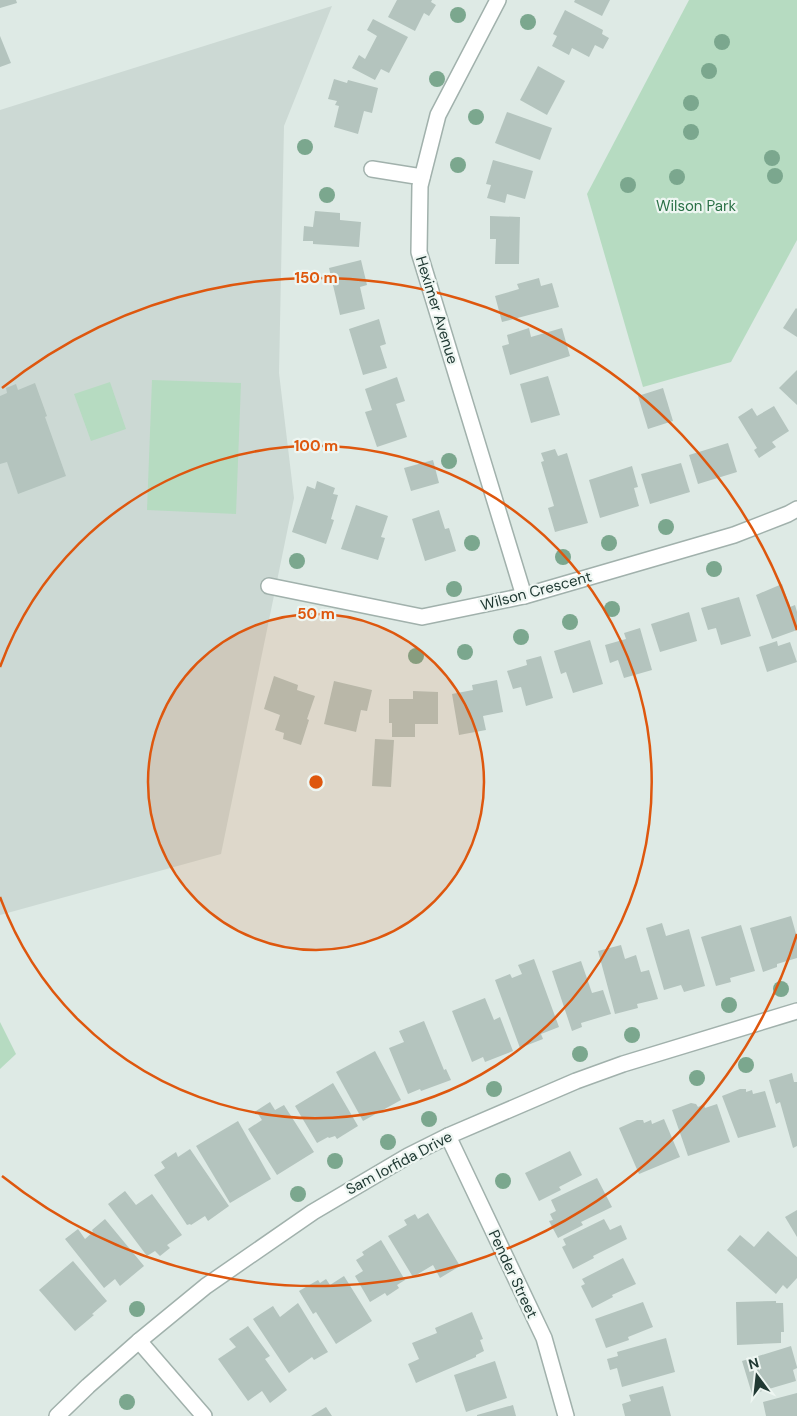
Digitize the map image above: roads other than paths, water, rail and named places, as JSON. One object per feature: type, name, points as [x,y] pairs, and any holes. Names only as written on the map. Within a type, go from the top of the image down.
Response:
[{"type":"street","name":"Heximer Avenue","points":[[498,0],[438,115],[420,186],[419,252],[524,596]]},
{"type":"street","points":[[372,169],[422,177]]},
{"type":"street","name":"Wilson Crescent","points":[[269,586],[422,618],[524,596],[734,535],[797,509]]},
{"type":"street","name":"Sam Iorfida Drive","points":[[57,1416],[139,1341],[206,1286],[313,1212],[408,1156],[448,1136],[576,1081],[623,1064],[797,1012]]},
{"type":"street","name":"Pender Street","points":[[448,1136],[544,1338],[566,1416]]},
{"type":"street","points":[[139,1341],[204,1416]]},
{"type":"park label","name":"Wilson Park","points":[[696,206]]}]
